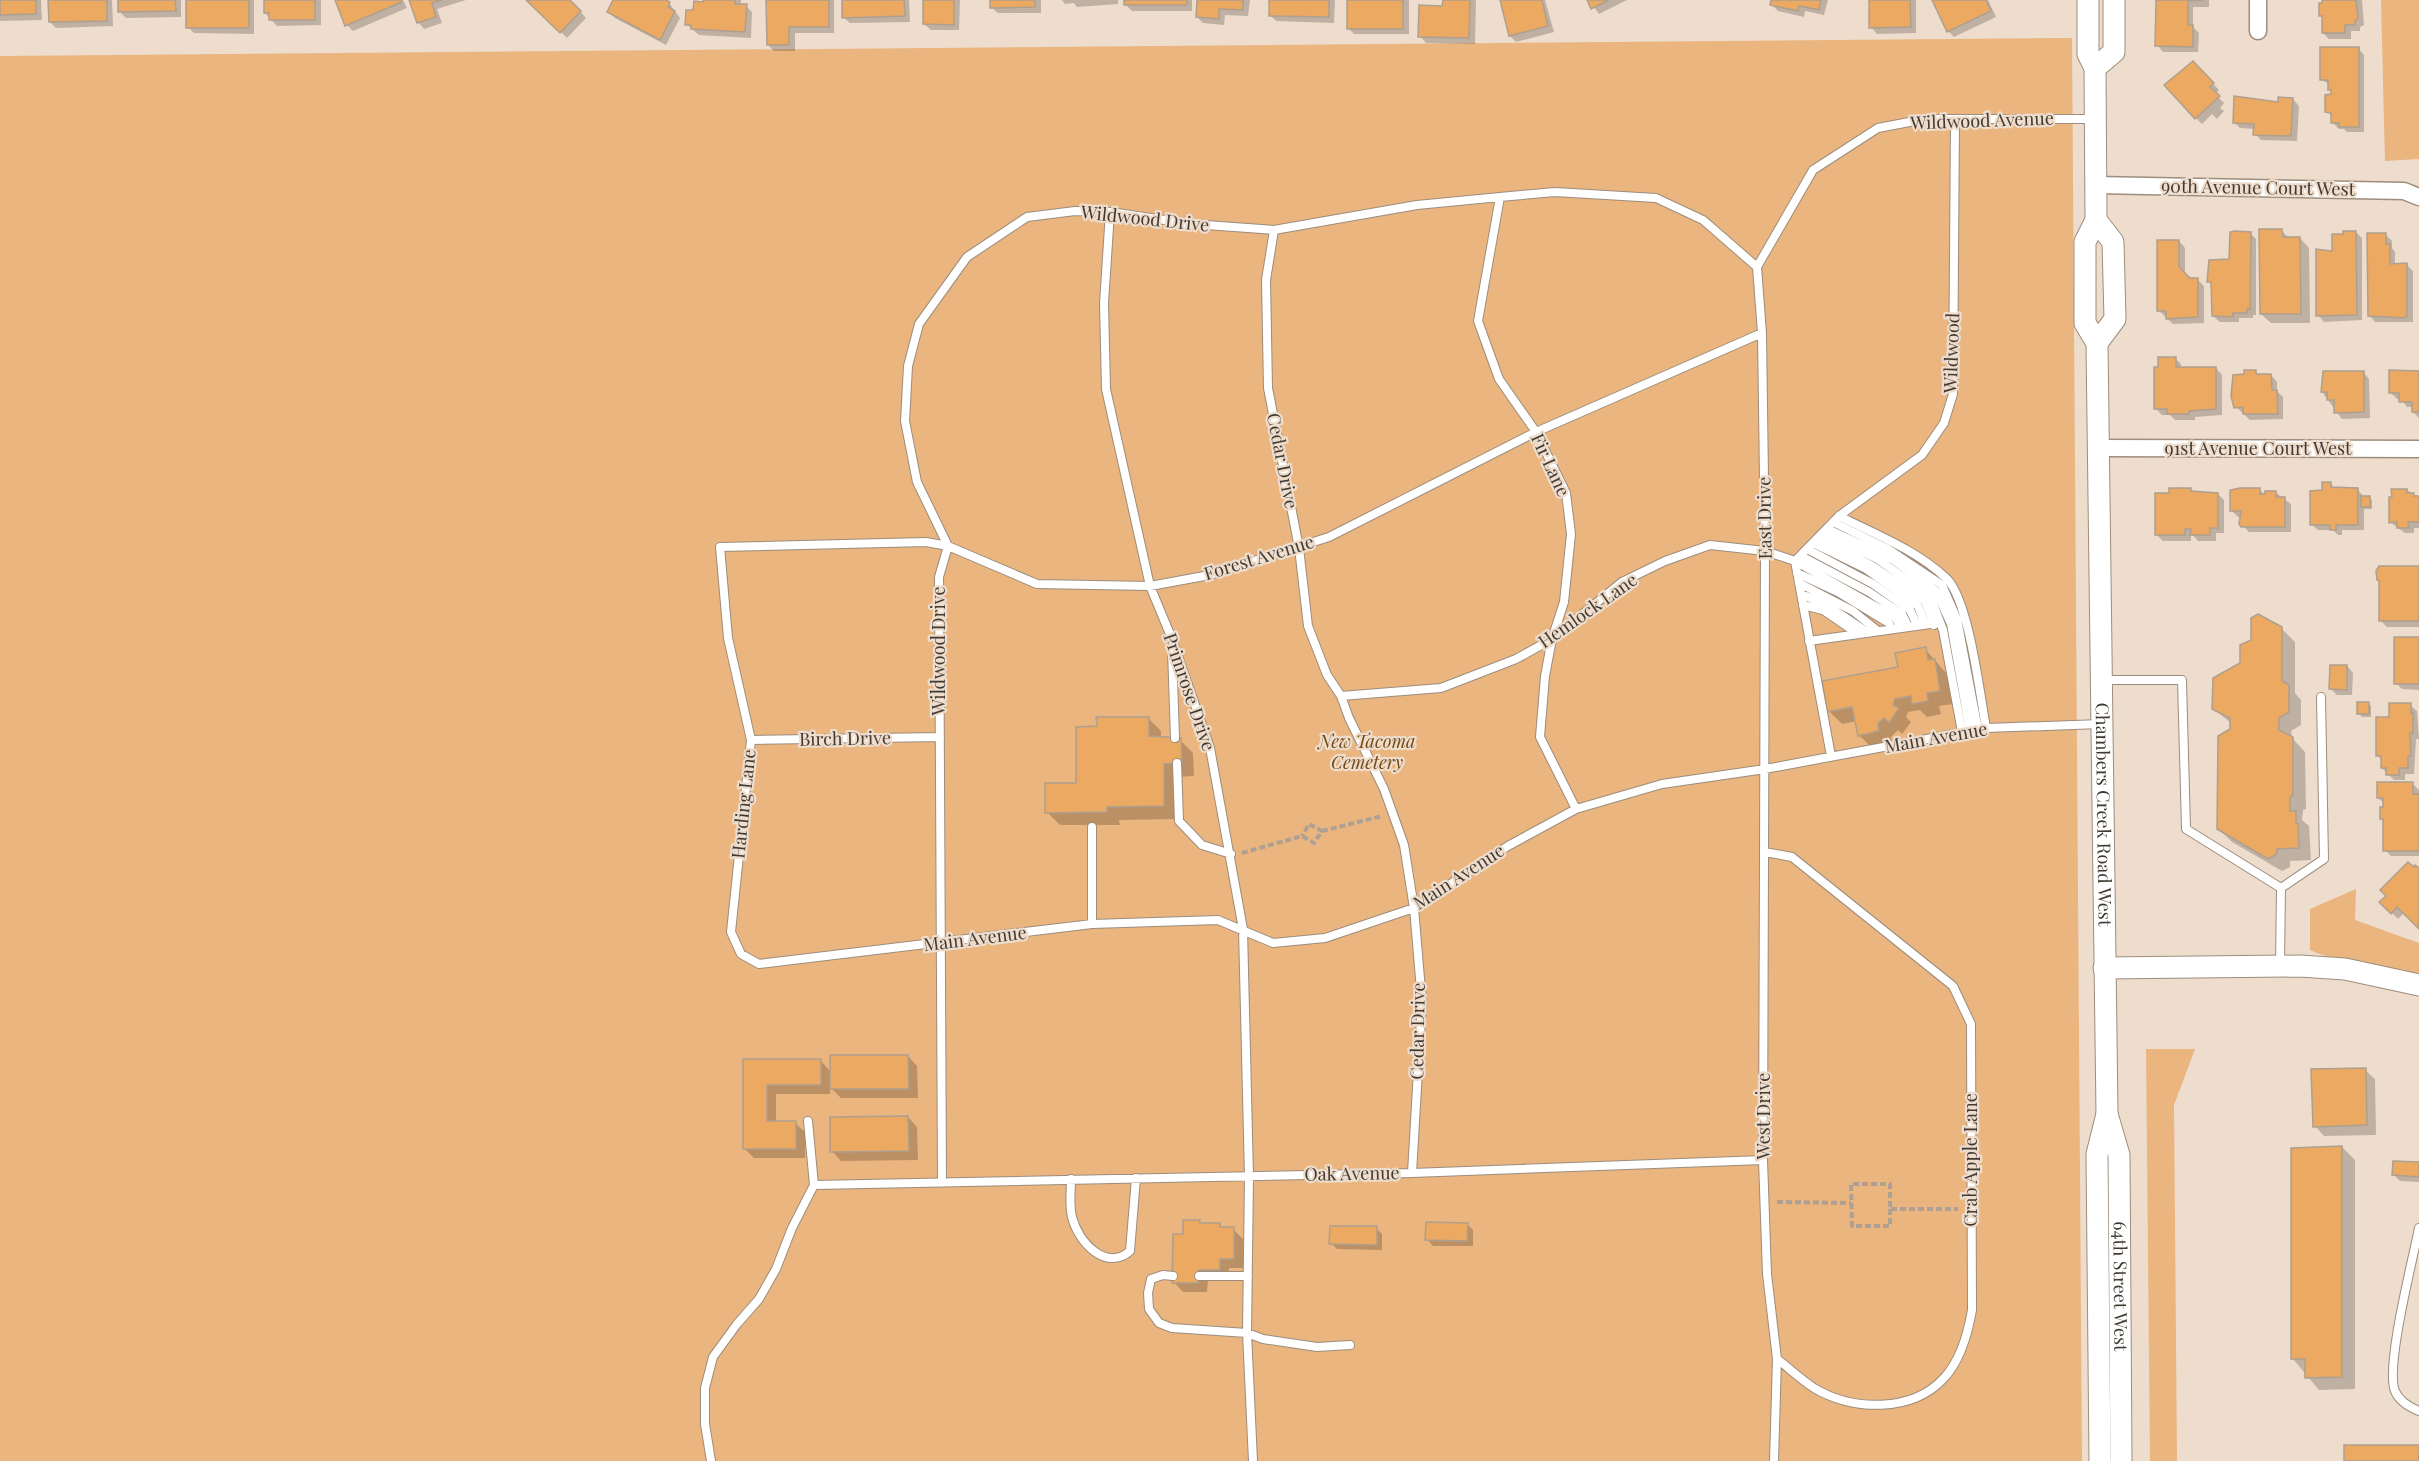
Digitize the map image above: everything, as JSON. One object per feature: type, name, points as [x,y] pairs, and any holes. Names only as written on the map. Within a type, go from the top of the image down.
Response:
[{"type":"street","name":"Chambers Creek Road West","points":[[2088,0],[2088,54],[2095,68],[2096,220],[2085,242],[2085,323],[2097,344],[2104,968]]},
{"type":"street","points":[[2095,68],[2114,52],[2114,0]]},
{"type":"street","points":[[2258,0],[2258,31]]},
{"type":"street","name":"90th Avenue Court West","points":[[2096,186],[2404,191],[2419,197]]},
{"type":"street","points":[[2096,220],[2114,242],[2115,319],[2097,344]]},
{"type":"street","name":"91st Avenue Court West","points":[[2097,448],[2419,449]]},
{"type":"street","points":[[2104,968],[2345,969],[2419,985]]},
{"type":"street","name":"64th Street West","points":[[2104,968],[2107,1114],[2119,1155],[2121,1461]]},
{"type":"street","name":"64th Street West","points":[[2100,1461],[2097,1154],[2107,1114]]},
{"type":"lane","name":"Wildwood Avenue","points":[[1757,267],[1813,170],[1878,128],[1925,119],[2096,119]]},
{"type":"lane","name":"Wildwood","points":[[1817,539],[1922,455],[1944,423],[1953,394],[1955,119]]},
{"type":"lane","name":"Wildwood Drive","points":[[942,1181],[939,577],[948,546],[917,482],[905,421],[908,366],[919,324],[967,257],[1027,217],[1075,211],[1110,212],[1192,224],[1275,230],[1416,205],[1555,192],[1656,198],[1703,220],[1757,267]]},
{"type":"lane","name":"Fir Lane","points":[[1500,197],[1478,321],[1498,379],[1536,432],[1566,493],[1571,534],[1564,602],[1552,639],[1545,676],[1540,737],[1576,809]]},
{"type":"lane","name":"Primrose Drive","points":[[1110,212],[1104,303],[1107,389],[1150,586],[1172,639],[1210,748],[1243,929],[1249,1177],[1247,1333],[1252,1461]]},
{"type":"lane","name":"Cedar Drive","points":[[1275,230],[1266,280],[1268,388],[1299,548],[1308,626],[1327,675],[1341,696],[1393,813],[1404,845],[1414,909],[1422,1002],[1412,1173]]},
{"type":"lane","name":"East Drive","points":[[1757,267],[1762,333],[1765,769]]},
{"type":"lane","name":"Forest Avenue","points":[[720,547],[926,542],[948,546],[1037,584],[1150,586],[1210,575],[1329,537],[1536,432],[1762,333]]},
{"type":"lane","points":[[1817,539],[1797,573],[1831,756]]},
{"type":"lane","points":[[1817,539],[1896,618],[1917,626],[1943,630]]},
{"type":"lane","points":[[1817,539],[1910,610],[1917,626]]},
{"type":"lane","points":[[1817,539],[1871,565],[1925,601],[1917,626]]},
{"type":"lane","points":[[1817,539],[1882,561],[1930,596],[1974,730]]},
{"type":"lane","points":[[1817,539],[1892,559],[1936,591],[1951,624],[1974,730]]},
{"type":"lane","points":[[1765,551],[1817,539],[1902,547],[1948,580],[1964,614],[1974,730]]},
{"type":"lane","name":"Hemlock Lane","points":[[1341,696],[1441,688],[1516,659],[1552,639],[1622,582],[1665,561],[1710,545],[1765,551]]},
{"type":"lane","name":"Harding Lane","points":[[720,547],[728,638],[751,740],[731,932],[741,954]]},
{"type":"lane","points":[[1797,573],[1866,608],[1889,623],[1891,629]]},
{"type":"lane","points":[[1799,583],[1853,611],[1878,631]]},
{"type":"lane","points":[[1801,594],[1827,605],[1863,633]]},
{"type":"lane","points":[[1803,605],[1823,610],[1863,633]]},
{"type":"lane","points":[[1809,641],[1917,626]]},
{"type":"lane","points":[[1172,639],[1175,738]]},
{"type":"lane","points":[[2100,680],[2182,680],[2186,829],[2281,888]]},
{"type":"lane","points":[[2281,888],[2324,859],[2321,697]]},
{"type":"lane","name":"Main Avenue","points":[[741,954],[759,964],[1092,924],[1218,920],[1273,943],[1325,938],[1414,909],[1508,846],[1576,809],[1662,783],[1765,769],[1974,730],[2101,724]]},
{"type":"lane","name":"Birch Drive","points":[[751,740],[940,737]]},
{"type":"lane","points":[[1177,763],[1179,821],[1202,845],[1231,855]]},
{"type":"lane","name":"West Drive","points":[[1765,769],[1763,1160],[1767,1274],[1778,1359],[1774,1461]]},
{"type":"lane","points":[[1092,826],[1092,924]]},
{"type":"lane","name":"Crab Apple Lane","points":[[1765,852],[1792,857],[1953,987],[1971,1024],[1972,1310],[1968,1335],[1945,1378],[1929,1391],[1907,1402],[1852,1404],[1816,1389],[1778,1359]]},
{"type":"lane","points":[[2280,967],[2281,888]]},
{"type":"lane","points":[[711,1461],[705,1424],[705,1388],[713,1357],[736,1324],[759,1299],[776,1269],[792,1228],[814,1185],[808,1121]]},
{"type":"lane","name":"Oak Avenue","points":[[814,1185],[1412,1173],[1763,1160]]},
{"type":"lane","points":[[1071,1179],[1072,1217],[1079,1234],[1087,1247],[1110,1258],[1123,1257],[1130,1251],[1136,1178]]},
{"type":"lane","points":[[2419,1228],[2392,1364],[2394,1390],[2400,1399],[2419,1411]]},
{"type":"lane","points":[[1173,1276],[1163,1275],[1151,1279],[1148,1293],[1149,1309],[1159,1323],[1172,1328],[1247,1333],[1263,1339],[1317,1347],[1350,1345]]},
{"type":"lane","points":[[1198,1276],[1248,1276]]},
{"type":"path","points":[[1302,836],[1314,843],[1322,831],[1393,813]]},
{"type":"path","points":[[1231,855],[1302,836],[1309,824],[1322,831]]},
{"type":"path","points":[[1851,1184],[1890,1184],[1890,1209],[1890,1226],[1852,1226],[1851,1184]]},
{"type":"path","points":[[1765,1202],[1851,1203]]},
{"type":"path","points":[[1890,1209],[1971,1208]]},
{"type":"green space","points":[[2381,0],[2419,0],[2419,159],[2385,161]]},
{"type":"green space","name":"New Tacoma Cemetery","points":[[2072,38],[2082,1461],[0,1461],[0,56]]},
{"type":"green space","points":[[2356,889],[2355,920],[2419,943],[2419,975],[2336,959],[2310,950],[2310,909]]},
{"type":"green space","points":[[2146,1049],[2195,1049],[2174,1105],[2177,1461],[2150,1461]]},
{"type":"building","points":[[0,0],[36,0],[36,14],[0,15]]},
{"type":"building","points":[[48,0],[107,0],[107,21],[49,22]]},
{"type":"building","points":[[118,0],[175,0],[176,11],[118,12]]},
{"type":"building","points":[[186,0],[249,0],[249,28],[186,28]]},
{"type":"building","points":[[264,0],[315,0],[315,20],[269,20],[269,13],[264,13]]},
{"type":"building","points":[[335,0],[401,0],[402,2],[345,26]]},
{"type":"building","points":[[409,0],[442,0],[432,3],[436,17],[417,23]]},
{"type":"building","points":[[526,0],[570,0],[581,11],[560,33]]},
{"type":"building","points":[[613,0],[666,0],[670,2],[668,7],[675,11],[660,40],[607,12]]},
{"type":"building","points":[[703,0],[735,0],[735,4],[747,4],[745,32],[691,29],[691,25],[685,25],[686,10],[693,10],[694,1],[703,2]]},
{"type":"building","points":[[766,0],[829,0],[829,27],[789,27],[789,45],[767,45]]},
{"type":"building","points":[[842,0],[904,0],[905,16],[842,18]]},
{"type":"building","points":[[923,0],[954,0],[954,25],[923,24]]},
{"type":"building","points":[[990,0],[1035,0],[1035,7],[990,8]]},
{"type":"building","points":[[1124,0],[1187,0],[1187,5],[1124,5]]},
{"type":"building","points":[[1197,0],[1243,0],[1243,10],[1219,9],[1219,19],[1196,17]]},
{"type":"building","points":[[1269,0],[1329,0],[1329,17],[1269,16]]},
{"type":"building","points":[[1347,0],[1403,0],[1403,29],[1347,29]]},
{"type":"building","points":[[1443,0],[1470,0],[1469,38],[1418,37],[1419,5],[1442,6]]},
{"type":"building","points":[[1500,0],[1542,0],[1548,26],[1509,36]]},
{"type":"building","points":[[1587,0],[1609,0],[1591,9]]},
{"type":"building","points":[[1771,0],[1821,0],[1819,10],[1799,6],[1798,11],[1770,5]]},
{"type":"building","points":[[1869,0],[1910,0],[1911,27],[1869,28]]},
{"type":"building","points":[[1932,0],[1986,0],[1991,11],[1947,32]]},
{"type":"building","points":[[2156,0],[2203,0],[2188,1],[2188,25],[2193,25],[2193,47],[2155,46]]},
{"type":"building","points":[[2322,0],[2356,0],[2358,19],[2355,25],[2345,25],[2345,33],[2322,33],[2319,3],[2322,3]]},
{"type":"building","points":[[2320,47],[2359,47],[2359,127],[2339,127],[2339,123],[2331,123],[2331,113],[2325,112],[2325,95],[2331,94],[2331,90],[2328,90],[2328,80],[2320,80]]},
{"type":"building","points":[[2193,61],[2214,83],[2210,87],[2220,96],[2195,119],[2164,85]]},
{"type":"building","points":[[2234,96],[2278,102],[2278,97],[2293,98],[2291,136],[2253,135],[2254,124],[2233,123]]},
{"type":"building","points":[[2259,229],[2282,229],[2283,237],[2300,237],[2301,314],[2260,314]]},
{"type":"building","points":[[2343,231],[2356,231],[2357,315],[2316,316],[2316,249],[2332,251],[2332,234],[2343,234]]},
{"type":"building","points":[[2230,232],[2251,232],[2250,310],[2247,309],[2247,313],[2233,313],[2233,317],[2212,316],[2211,282],[2207,282],[2209,260],[2229,259]]},
{"type":"building","points":[[2367,233],[2386,233],[2386,244],[2390,244],[2390,264],[2407,263],[2407,316],[2404,318],[2368,316]]},
{"type":"building","points":[[2157,240],[2179,240],[2179,267],[2190,278],[2198,278],[2198,317],[2166,319],[2166,311],[2157,311]]},
{"type":"building","points":[[2158,357],[2176,357],[2176,367],[2216,367],[2216,409],[2189,411],[2189,414],[2167,414],[2167,409],[2154,409],[2154,367],[2158,367]]},
{"type":"building","points":[[2244,370],[2256,370],[2256,374],[2271,374],[2272,390],[2277,390],[2278,414],[2243,414],[2243,407],[2234,408],[2231,396],[2233,375],[2244,374]]},
{"type":"building","points":[[2389,370],[2419,371],[2419,412],[2412,412],[2412,402],[2399,402],[2399,393],[2389,393]]},
{"type":"building","points":[[2323,371],[2364,371],[2364,412],[2334,413],[2334,400],[2327,400],[2327,392],[2321,392]]},
{"type":"building","points":[[2322,482],[2331,482],[2331,487],[2358,488],[2358,525],[2336,525],[2336,530],[2330,530],[2330,525],[2310,525],[2310,491],[2322,490]]},
{"type":"building","points":[[2169,488],[2191,488],[2191,491],[2218,493],[2218,528],[2210,528],[2210,535],[2190,535],[2191,529],[2185,529],[2185,535],[2155,535],[2155,493],[2169,493]]},
{"type":"building","points":[[2260,488],[2260,494],[2265,494],[2265,491],[2276,491],[2276,497],[2285,497],[2285,527],[2241,527],[2239,524],[2241,511],[2230,511],[2230,490]]},
{"type":"building","points":[[2391,489],[2407,489],[2407,493],[2419,496],[2419,522],[2408,522],[2409,528],[2397,528],[2397,522],[2389,523]]},
{"type":"building","points":[[2361,496],[2370,496],[2370,507],[2361,507]]},
{"type":"building","points":[[2379,566],[2419,566],[2419,621],[2379,621],[2379,581],[2376,571]]},
{"type":"building","points":[[2258,614],[2282,627],[2282,681],[2289,685],[2289,712],[2279,718],[2279,730],[2293,737],[2293,796],[2290,797],[2290,811],[2296,811],[2299,848],[2277,849],[2277,854],[2268,859],[2217,829],[2218,736],[2230,729],[2230,718],[2212,709],[2213,678],[2240,663],[2240,645],[2251,640],[2251,618]]},
{"type":"building","points":[[2394,637],[2419,637],[2419,684],[2394,684]]},
{"type":"building","points":[[1926,647],[1928,660],[1935,659],[1940,691],[1927,693],[1928,701],[1912,704],[1911,696],[1895,699],[1893,705],[1899,708],[1889,723],[1884,718],[1878,723],[1879,731],[1858,736],[1852,707],[1827,712],[1822,681],[1898,667],[1895,653]]},
{"type":"building","points":[[2330,665],[2347,665],[2347,690],[2329,689]]},
{"type":"building","points":[[2357,702],[2369,702],[2369,714],[2357,714]]},
{"type":"building","points":[[2389,703],[2411,703],[2411,713],[2413,713],[2413,733],[2410,733],[2411,756],[2408,756],[2408,768],[2399,768],[2399,775],[2386,775],[2386,768],[2381,768],[2381,756],[2376,756],[2376,717],[2389,717]]},
{"type":"building","points":[[1096,717],[1149,717],[1149,736],[1181,738],[1182,763],[1164,764],[1164,806],[1107,807],[1107,812],[1045,813],[1045,783],[1076,783],[1076,727],[1097,726]]},
{"type":"building","points":[[2377,782],[2413,782],[2413,794],[2419,794],[2419,851],[2383,851],[2383,819],[2380,819],[2380,807],[2383,807],[2383,798],[2377,798]]},
{"type":"building","points":[[2408,862],[2419,868],[2419,929],[2397,907],[2391,914],[2379,902],[2386,896],[2380,890]]},
{"type":"building","points":[[830,1055],[908,1055],[909,1089],[830,1089]]},
{"type":"building","points":[[743,1059],[821,1059],[821,1085],[767,1085],[767,1121],[796,1121],[796,1149],[743,1149]]},
{"type":"building","points":[[2366,1068],[2367,1125],[2313,1127],[2311,1069]]},
{"type":"building","points":[[908,1116],[909,1151],[830,1152],[830,1117]]},
{"type":"building","points":[[2342,1146],[2342,1377],[2305,1378],[2305,1359],[2291,1359],[2291,1148]]},
{"type":"building","points":[[2393,1161],[2419,1162],[2419,1177],[2392,1175]]},
{"type":"building","points":[[1183,1220],[1200,1220],[1200,1223],[1220,1223],[1220,1227],[1234,1227],[1234,1259],[1220,1259],[1220,1270],[1199,1270],[1198,1283],[1172,1283],[1173,1234],[1183,1234]]},
{"type":"building","points":[[1426,1222],[1468,1223],[1467,1241],[1425,1240]]},
{"type":"building","points":[[1330,1226],[1377,1226],[1377,1245],[1329,1244]]},
{"type":"building","points":[[2344,1445],[2419,1445],[2419,1461],[2344,1461]]}]
